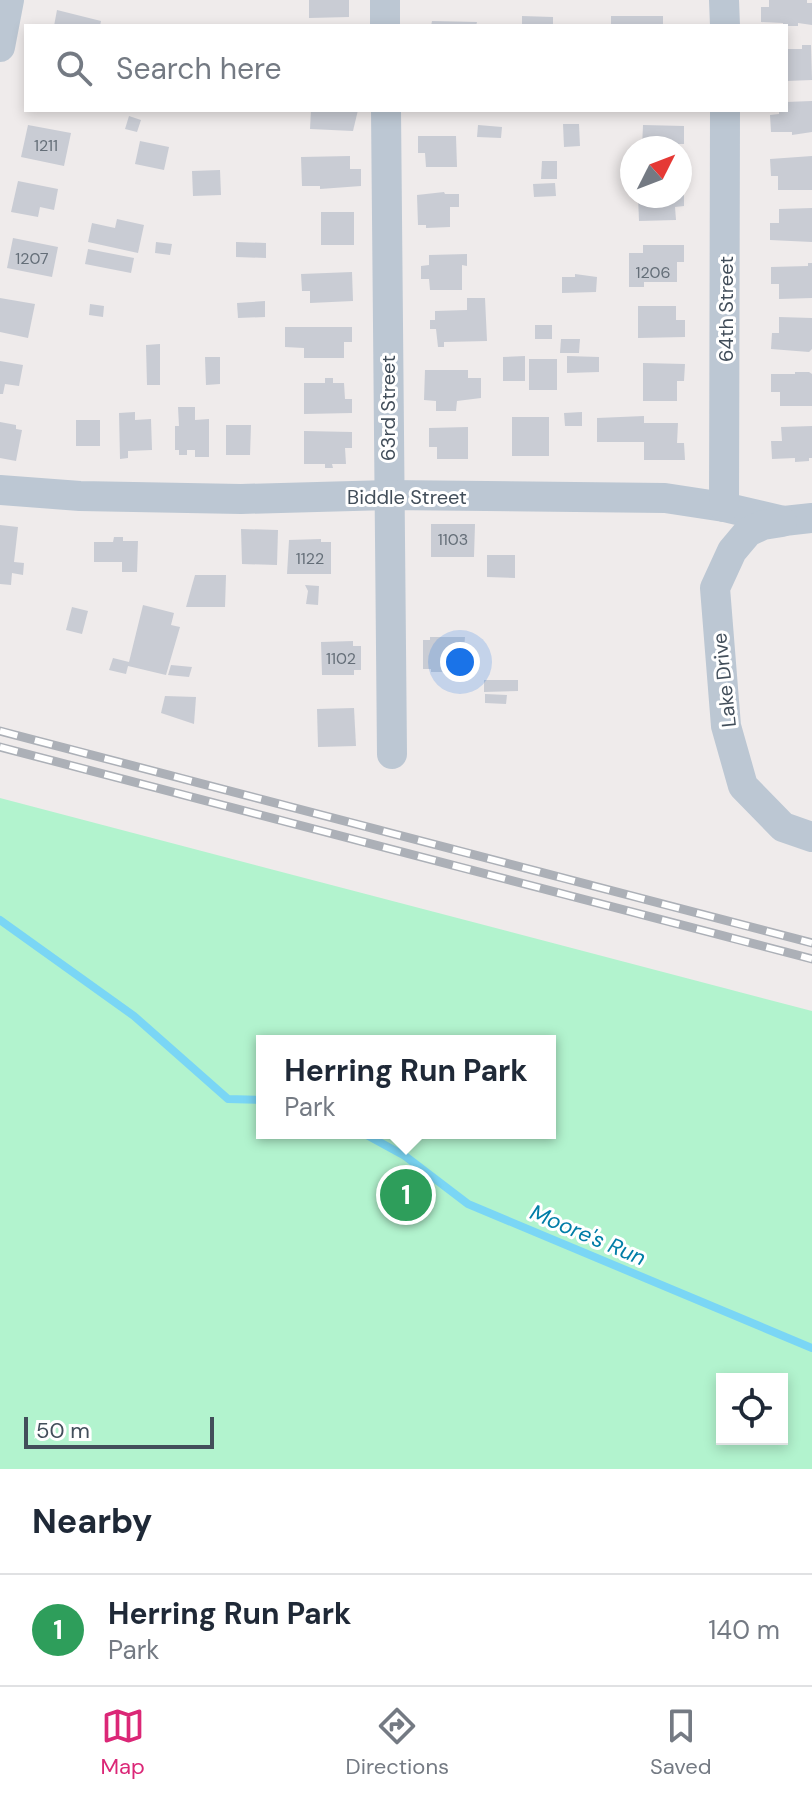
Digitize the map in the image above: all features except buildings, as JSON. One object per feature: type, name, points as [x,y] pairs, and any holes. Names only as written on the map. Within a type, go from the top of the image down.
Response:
[{"type":"street","points":[[0,47],[9,0]]},
{"type":"street","points":[[385,0],[385,24]]},
{"type":"street","points":[[724,0],[725,24]]},
{"type":"street","name":"63rd Street","points":[[386,112],[392,754]]},
{"type":"street","name":"64th Street","points":[[724,507],[725,112]]},
{"type":"street","name":"Biddle Street","points":[[0,490],[80,496],[241,499],[389,495],[665,498],[798,520]]},
{"type":"street","name":"Lake Drive","points":[[798,520],[763,525],[748,532],[732,551],[715,588],[726,726],[743,786],[783,827],[812,837]]},
{"type":"green space","points":[[0,798],[812,1011],[812,1469],[0,1469]]},
{"type":"waterway","name":"Moore's Run","points":[[0,920],[134,1016],[228,1099],[256,1100]]},
{"type":"waterway","name":"Moore's Run","points":[[374,1139],[405,1156],[468,1204],[812,1348]]},
{"type":"railway","points":[[0,731],[812,943]]},
{"type":"railway","points":[[0,747],[812,959]]},
{"type":"place","name":"Herring Run Park","points":[[406,1195]]}]
